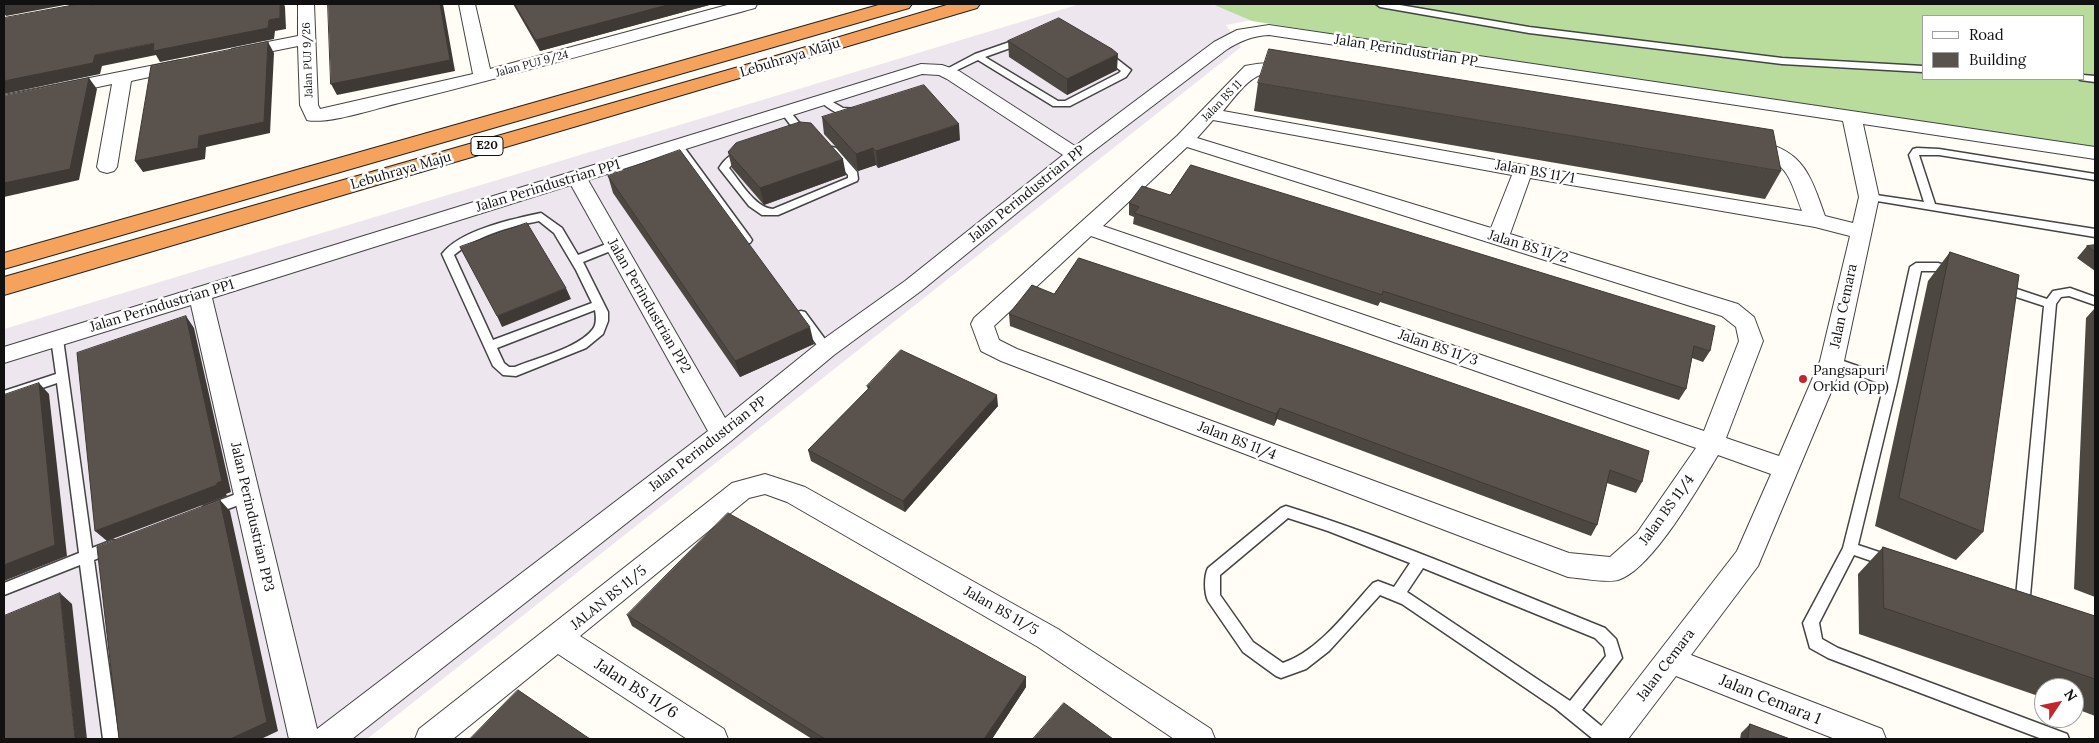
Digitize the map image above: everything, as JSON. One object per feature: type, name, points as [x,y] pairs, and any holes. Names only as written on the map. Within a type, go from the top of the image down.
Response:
[{"type":"highway","name":"Lebuhraya Maju","points":[[4,261],[902,4]]},
{"type":"highway","name":"Lebuhraya Maju","points":[[4,286],[970,4]]},
{"type":"street","name":"Jalan PUJ 9/26","points":[[306,4],[309,105],[314,116]]},
{"type":"street","points":[[467,4],[483,77]]},
{"type":"street","name":"Jalan PUJ 9/24","points":[[314,116],[343,111],[483,77],[740,5]]},
{"type":"street","name":"Jalan Perindustrian PP","points":[[328,739],[722,434],[826,349],[912,286],[1076,155],[1220,46],[1236,36],[1252,30],[1269,30],[1852,118]]},
{"type":"street","points":[[219,57],[307,39]]},
{"type":"street","points":[[4,101],[200,61]]},
{"type":"street","name":"Jalan BS 11","points":[[1184,140],[1251,70],[1272,67],[1312,73]]},
{"type":"street","name":"Jalan Perindustrian PP1","points":[[4,355],[921,69],[932,68],[946,72],[1076,155]]},
{"type":"street","points":[[107,167],[122,77]]},
{"type":"street","name":"Jalan BS 11/1","points":[[1210,114],[1523,171],[1816,220],[1860,232]]},
{"type":"street","points":[[1852,118],[2095,153]]},
{"type":"street","name":"Jalan Cemara","points":[[1610,739],[1748,558],[1832,361],[1869,197],[1852,118]]},
{"type":"street","name":"Jalan BS 11/4","points":[[1184,140],[982,324],[989,344],[1009,355],[1568,565],[1615,569],[1647,541],[1687,484],[1712,443]]},
{"type":"street","name":"Jalan BS 11/2","points":[[1184,140],[1730,310],[1746,323],[1751,341],[1712,443]]},
{"type":"street","points":[[1735,143],[1764,148],[1782,156],[1796,167],[1816,220]]},
{"type":"street","points":[[1498,238],[1523,171]]},
{"type":"street","name":"Jalan Perindustrian PP2","points":[[576,177],[722,434]]},
{"type":"street","name":"Jalan BS 11/3","points":[[1088,228],[1787,469]]},
{"type":"street","name":"Jalan Perindustrian PP3","points":[[200,294],[304,739]]},
{"type":"street","name":"JALAN BS 11/5","points":[[430,739],[741,490],[765,484],[796,494]]},
{"type":"street","name":"Jalan BS 11/5","points":[[796,494],[1048,638],[1200,739]]},
{"type":"street","name":"Jalan BS 11/6","points":[[558,638],[713,739]]},
{"type":"street","name":"Jalan Cemara 1","points":[[1670,660],[1871,739]]},
{"type":"lane","points":[[1380,4],[1529,30],[1782,61],[1922,69]]},
{"type":"lane","points":[[946,72],[978,56],[1035,36]]},
{"type":"lane","points":[[978,56],[1056,104],[1067,104],[1123,75],[1126,70],[1098,50]]},
{"type":"lane","points":[[824,100],[837,110],[851,114],[868,109]]},
{"type":"lane","points":[[752,150],[735,156],[724,168],[753,204],[762,212],[774,214],[848,183],[853,179],[853,174],[820,139],[797,135],[785,111]]},
{"type":"lane","points":[[677,145],[751,247]]},
{"type":"lane","points":[[1932,207],[1914,155],[1917,151],[1939,152],[2095,177]]},
{"type":"lane","points":[[1869,197],[2095,233]]},
{"type":"lane","points":[[541,217],[558,231],[576,260],[602,312],[599,331],[582,345],[542,361],[507,372],[499,366],[448,254],[458,244],[519,221],[541,217]]},
{"type":"lane","points":[[576,260],[614,245]]},
{"type":"lane","points":[[1966,276],[1938,267],[1916,267],[1891,383],[1850,548],[1812,623],[1815,643],[1833,653],[2061,739]]},
{"type":"lane","points":[[1994,285],[2050,304]]},
{"type":"lane","points":[[2004,601],[2027,609],[2050,304],[2057,294],[2070,292],[2095,301]]},
{"type":"lane","points":[[791,302],[826,349]]},
{"type":"lane","points":[[489,346],[598,305]]},
{"type":"lane","points":[[57,339],[112,739]]},
{"type":"lane","points":[[1832,361],[1891,383]]},
{"type":"lane","points":[[4,396],[62,376]]},
{"type":"lane","points":[[193,516],[246,496]]},
{"type":"lane","points":[[1571,712],[1614,658],[1611,644],[1600,633],[1420,560],[1331,526],[1286,512],[1213,572],[1214,596],[1248,647],[1281,671],[1301,664],[1324,646],[1378,588],[1398,594],[1456,632],[1571,712],[1605,739]]},
{"type":"lane","points":[[4,589],[122,543]]},
{"type":"lane","points":[[1850,548],[1905,566]]},
{"type":"lane","points":[[1398,594],[1420,560]]},
{"type":"shaded area","points":[[1080,4],[1208,4],[1268,17],[1226,25],[1241,47],[367,739],[4,739],[4,329]]},
{"type":"green space","points":[[1212,4],[2095,4],[2095,155],[1252,21]]},
{"type":"building","points":[[79,4],[280,4],[280,18],[269,20],[268,28],[153,51],[154,43],[95,55],[93,63],[4,81],[4,18]]},
{"type":"building","points":[[328,4],[440,4],[450,60],[331,84]]},
{"type":"building","points":[[515,4],[671,4],[536,40]]},
{"type":"building","points":[[1059,18],[1118,54],[1067,79],[1008,41]]},
{"type":"building","points":[[268,42],[264,122],[199,136],[198,148],[135,161],[151,66]]},
{"type":"building","points":[[1269,49],[1773,130],[1781,171],[1258,83]]},
{"type":"building","points":[[89,78],[70,169],[4,183],[4,96]]},
{"type":"building","points":[[924,85],[959,124],[876,151],[873,148],[856,154],[822,117]]},
{"type":"building","points":[[800,122],[811,123],[843,159],[760,188],[728,152],[736,143]]},
{"type":"building","points":[[680,150],[810,327],[735,361],[608,176]]},
{"type":"building","points":[[1191,165],[1715,326],[1710,351],[1694,346],[1686,389],[1383,291],[1382,295],[1134,213],[1139,207],[1129,203],[1142,186],[1170,195]]},
{"type":"building","points":[[527,223],[566,288],[497,316],[460,247]]},
{"type":"building","points":[[2095,245],[2095,252],[2087,246]]},
{"type":"building","points":[[1950,252],[2019,275],[1983,532],[1899,498]]},
{"type":"building","points":[[1079,258],[1345,346],[1649,451],[1642,482],[1610,470],[1597,525],[1280,408],[1276,414],[1009,314],[1032,285],[1054,294]]},
{"type":"building","points":[[186,316],[222,481],[217,483],[217,485],[95,531],[77,353]]},
{"type":"building","points":[[901,350],[997,395],[903,501],[808,450],[870,387],[867,386]]},
{"type":"building","points":[[39,383],[55,545],[4,565],[4,395]]},
{"type":"building","points":[[220,500],[267,722],[230,739],[119,739],[97,547]]},
{"type":"building","points":[[728,513],[1026,677],[984,739],[825,739],[627,615]]},
{"type":"building","points":[[1883,547],[2095,616],[2095,679],[1884,608]]},
{"type":"building","points":[[60,593],[75,739],[4,739],[4,616]]},
{"type":"building","points":[[518,690],[590,739],[470,739]]},
{"type":"building","points":[[1064,703],[1113,739],[1033,739]]},
{"type":"building","points":[[1750,724],[1790,739],[1748,739]]},
{"type":"place","name":"Pangsapuri Orkid (Opp)","points":[[1803,379]]}]
